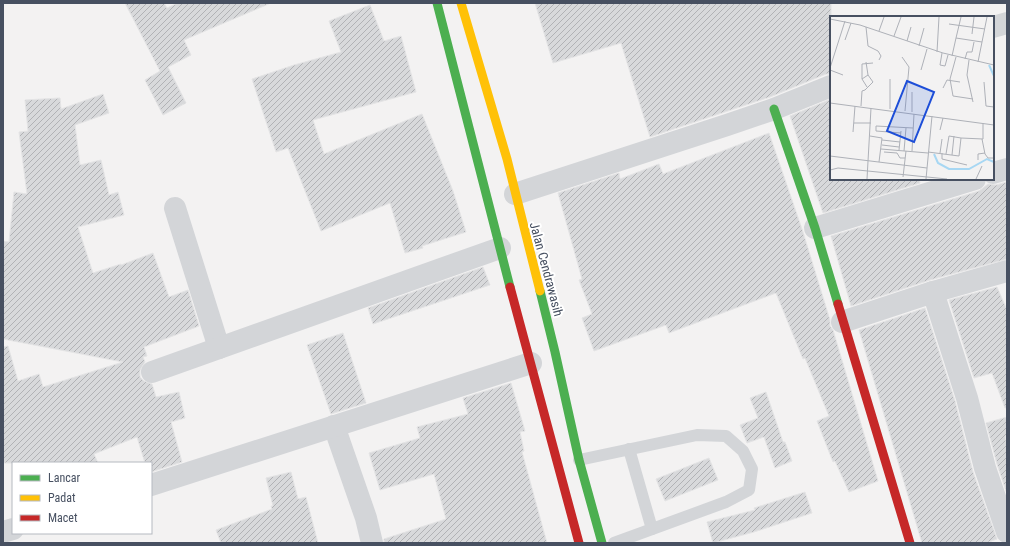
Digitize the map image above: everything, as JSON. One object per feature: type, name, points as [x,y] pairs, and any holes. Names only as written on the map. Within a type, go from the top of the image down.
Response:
[{"type":"main road","points":[[437,3],[500,248],[579,543]]},
{"type":"main road","name":"Jalan Cendrawasih","points":[[461,3],[507,159],[555,352],[579,460],[602,543]]},
{"type":"main road","points":[[774,109],[815,228],[842,322],[910,543]]},
{"type":"street","points":[[994,27],[1007,23]]},
{"type":"street","points":[[515,194],[774,109],[830,86]]},
{"type":"street","points":[[994,174],[1007,169]]},
{"type":"street","points":[[815,228],[972,180]]},
{"type":"street","points":[[175,208],[219,348]]},
{"type":"street","points":[[152,372],[500,248]]},
{"type":"street","points":[[842,322],[933,292],[1006,274]]},
{"type":"street","points":[[933,292],[967,398],[985,468],[1007,532]]},
{"type":"street","points":[[152,485],[531,363]]},
{"type":"street","points":[[334,426],[366,518],[372,543]]},
{"type":"lane","points":[[579,460],[698,435],[726,436],[743,451],[752,469],[749,490],[726,502],[614,543]]},
{"type":"lane","points":[[629,449],[652,529]]},
{"type":"building","points":[[125,3],[164,3],[167,8],[178,3],[271,3],[184,40],[191,55],[168,67],[186,103],[163,115],[145,80],[160,71]]},
{"type":"building","points":[[535,3],[831,3],[830,74],[826,74],[770,97],[650,137],[621,43],[553,63]]},
{"type":"building","points":[[370,5],[384,41],[401,36],[416,92],[313,120],[324,154],[422,114],[453,191],[466,232],[405,253],[390,203],[321,231],[288,148],[276,152],[252,79],[294,65],[341,52],[329,21]]},
{"type":"building","points":[[103,94],[109,113],[75,125],[80,165],[101,160],[109,195],[118,192],[124,215],[78,227],[93,273],[121,265],[153,253],[169,297],[188,290],[199,326],[144,347],[147,356],[143,357],[145,362],[140,370],[140,377],[144,381],[152,384],[156,397],[179,392],[185,418],[171,422],[182,462],[152,472],[152,462],[145,462],[137,437],[94,454],[98,462],[3,463],[3,347],[8,346],[18,381],[39,374],[43,387],[123,362],[3,339],[3,241],[9,242],[14,192],[27,194],[19,132],[28,131],[25,100],[60,98],[61,109]]},
{"type":"building","points":[[830,99],[830,180],[919,180],[920,183],[823,213],[790,116]]},
{"type":"building","points":[[769,133],[803,232],[830,320],[830,326],[833,330],[878,481],[849,492],[835,461],[833,462],[817,421],[829,416],[805,358],[803,359],[776,293],[669,333],[666,325],[594,351],[582,318],[592,314],[579,280],[582,279],[558,193],[619,173],[620,179],[659,164],[663,174]]},
{"type":"building","points":[[1007,182],[1007,259],[930,280],[851,306],[831,236],[979,191],[988,184],[996,185]]},
{"type":"building","points":[[483,267],[490,285],[373,324],[368,308]]},
{"type":"building","points":[[997,287],[1007,310],[1007,408],[1005,408],[992,373],[974,378],[949,300]]},
{"type":"building","points":[[925,308],[955,401],[973,472],[997,539],[986,543],[922,543],[859,330]]},
{"type":"building","points":[[343,333],[366,403],[331,414],[307,345]]},
{"type":"building","points":[[511,383],[525,431],[520,432],[524,451],[522,452],[547,543],[384,543],[384,539],[446,519],[434,474],[380,490],[369,453],[420,438],[417,427],[468,414],[463,398]]},
{"type":"building","points":[[766,392],[783,442],[785,442],[792,461],[775,468],[764,437],[747,443],[740,425],[758,418],[750,398]]},
{"type":"building","points":[[1007,417],[1007,434],[1005,437],[1007,444],[1007,494],[986,423]]},
{"type":"building","points":[[709,458],[718,480],[665,501],[656,479]]},
{"type":"building","points":[[291,472],[298,499],[306,497],[318,543],[221,543],[216,530],[272,509],[271,506],[273,506],[266,478]]},
{"type":"building","points":[[805,492],[812,513],[754,532],[713,543],[707,522],[755,510],[754,508]]},
{"type":"traffic: fast","points":[[437,3],[510,287]]},
{"type":"traffic: fast","points":[[774,109],[815,228],[838,304]]},
{"type":"traffic: fast","points":[[540,291],[579,460],[602,543]]},
{"type":"traffic: slow","points":[[461,3],[507,159],[540,291]]},
{"type":"traffic: jam","points":[[510,287],[579,543]]},
{"type":"traffic: jam","points":[[838,304],[910,543]]}]
